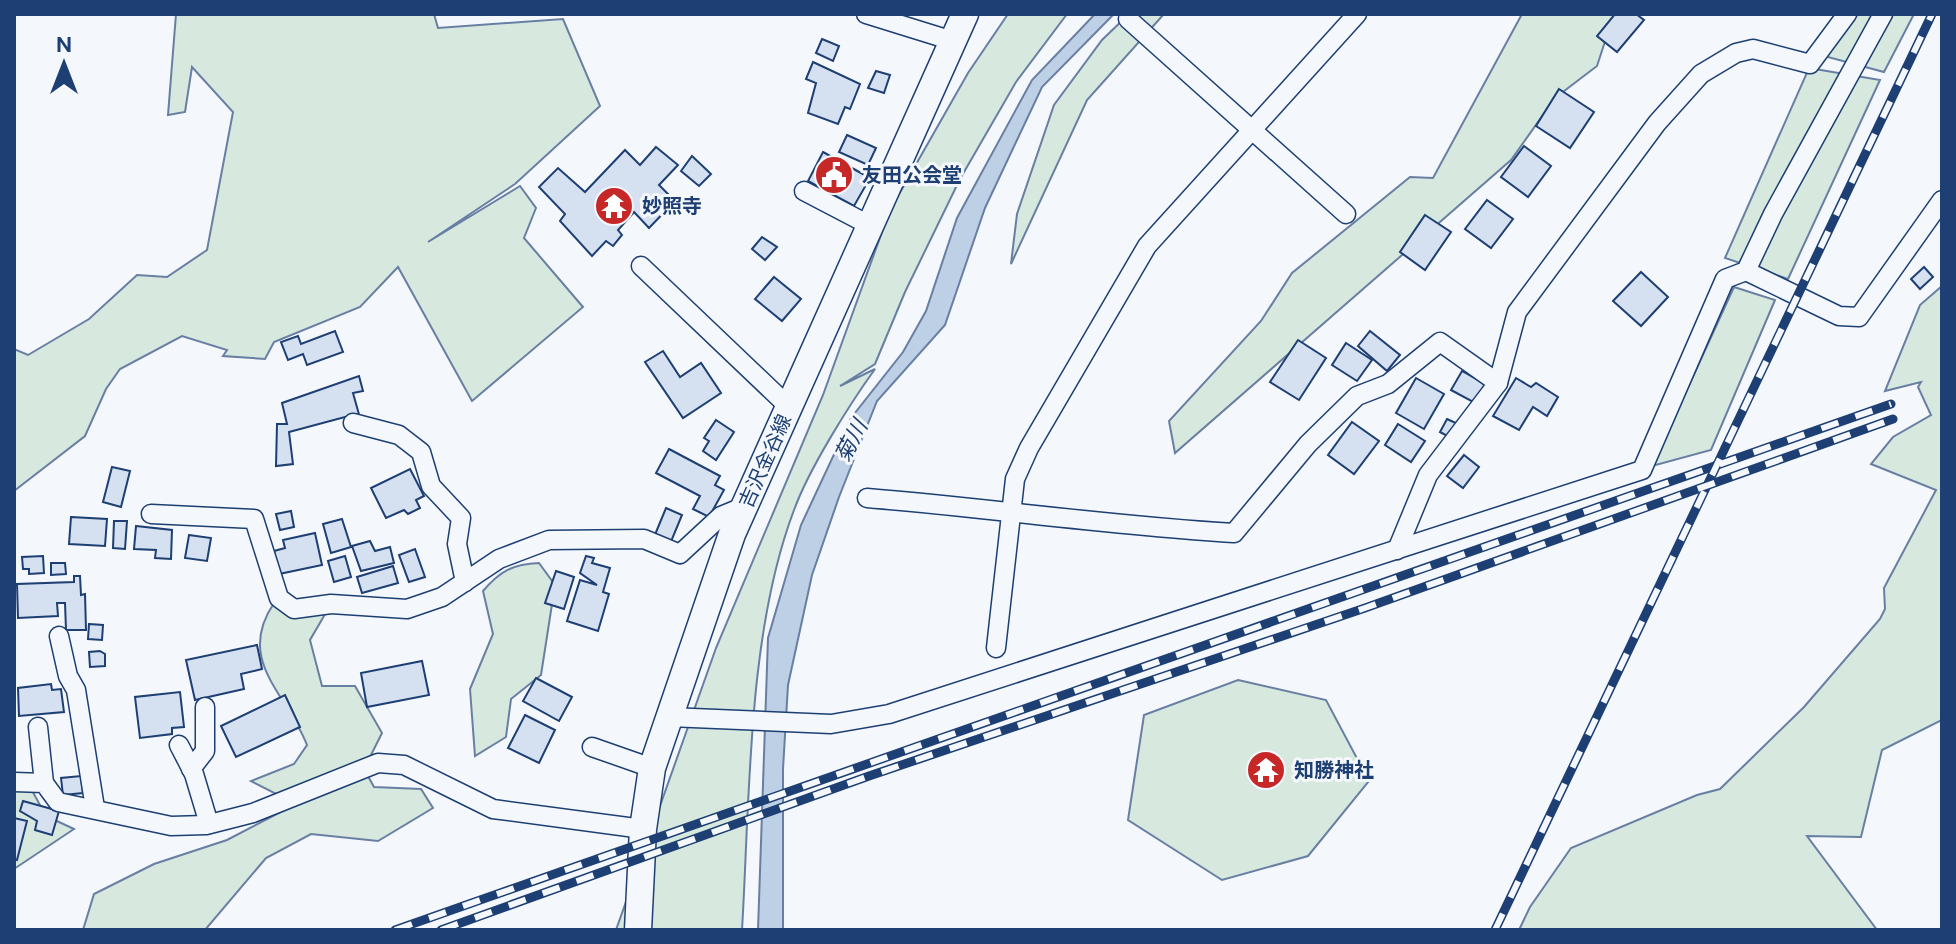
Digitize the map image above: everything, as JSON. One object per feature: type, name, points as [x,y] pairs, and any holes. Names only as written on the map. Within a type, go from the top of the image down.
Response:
[{"type":"main road","name":"吉沢金谷線","points":[[638,930],[643,829],[652,768],[669,717],[745,506],[965,14]]},
{"type":"street","points":[[866,14],[953,41]]},
{"type":"street","points":[[996,648],[1015,479],[1029,448],[1136,262],[1357,14]]},
{"type":"street","points":[[1397,550],[1428,475],[1498,383],[1517,312],[1657,123],[1701,74],[1736,53],[1753,49],[1810,64],[1847,14]]},
{"type":"street","points":[[669,717],[831,724],[889,714],[1642,470],[1725,279],[1746,271],[1773,214],[1883,14]]},
{"type":"street","points":[[1128,19],[1346,214]]},
{"type":"street","points":[[804,191],[871,226]]},
{"type":"street","points":[[1746,271],[1839,316],[1859,317],[1942,200]]},
{"type":"street","points":[[641,266],[789,407]]},
{"type":"street","points":[[867,498],[1155,528],[1234,533],[1263,503],[1308,444],[1357,396],[1388,384],[1440,342],[1498,383]]},
{"type":"street","points":[[353,423],[399,435],[421,452],[431,486],[461,518],[457,544],[465,582]]},
{"type":"street","points":[[151,514],[254,519],[279,598],[294,609],[331,604],[407,609],[442,597],[499,559],[549,540],[644,539],[680,554],[721,516],[745,506]]},
{"type":"street","points":[[59,636],[68,676],[76,690],[95,808]]},
{"type":"street","points":[[191,769],[205,751],[205,707]]},
{"type":"street","points":[[38,727],[44,783],[58,802],[171,826],[209,824],[253,813],[378,763],[404,765],[493,809],[643,829]]},
{"type":"street","points":[[179,745],[191,769],[209,824]]},
{"type":"street","points":[[592,747],[652,768]]},
{"type":"street","points":[[14,782],[44,783]]},
{"type":"shaded area","points":[[176,14],[434,14],[438,28],[563,19],[600,106],[515,184],[428,242],[520,186],[536,208],[524,238],[583,307],[472,401],[398,267],[360,307],[274,342],[265,359],[223,356],[227,350],[182,336],[120,369],[106,389],[85,436],[14,491],[14,349],[28,355],[89,319],[137,275],[167,277],[207,250],[233,112],[192,67],[185,112],[168,115]]},
{"type":"shaded area","points":[[1008,14],[1067,14],[1016,82],[960,179],[905,292],[875,364],[840,386],[875,369],[809,476],[794,510],[779,558],[767,609],[753,717],[742,930],[616,930],[716,648],[823,395],[890,210],[968,73]]},
{"type":"shaded area","points":[[1129,14],[1164,14],[1087,100],[1011,264],[1017,214],[1054,105],[1102,40]]},
{"type":"shaded area","points":[[1522,14],[1614,14],[1597,66],[1555,98],[1511,160],[1175,453],[1169,421],[1261,321],[1292,273],[1410,177],[1433,178]]},
{"type":"shaded area","points":[[1858,14],[1914,14],[1884,72],[1824,56]]},
{"type":"shaded area","points":[[1809,68],[1880,80],[1788,279],[1725,258]]},
{"type":"shaded area","points":[[1942,286],[1942,720],[1882,750],[1861,837],[1807,836],[1877,930],[1519,930],[1530,907],[1571,848],[1697,795],[1720,789],[1804,707],[1880,619],[1885,609],[1884,588],[1936,490],[1871,464],[1893,437],[1931,415],[1918,387],[1921,382],[1885,391],[1920,305]]},
{"type":"shaded area","points":[[1734,287],[1775,300],[1711,450],[1652,466]]},
{"type":"shaded area","points":[[539,563],[555,585],[541,675],[511,699],[506,737],[475,756],[470,689],[493,634],[483,591],[508,570]]},
{"type":"shaded area","points":[[274,603],[331,604],[310,640],[322,686],[355,686],[382,733],[364,769],[374,787],[421,789],[433,808],[378,841],[311,834],[266,858],[205,930],[83,930],[94,894],[154,864],[227,840],[296,804],[251,781],[294,764],[307,745],[262,660],[260,642],[263,624]]},
{"type":"shaded area","points":[[1238,680],[1326,700],[1369,781],[1308,856],[1222,880],[1128,820],[1144,715]]},
{"type":"shaded area","points":[[14,771],[29,785],[46,816],[74,829],[14,869]]},
{"type":"water","name":"菊川","points":[[1095,14],[1114,14],[1042,87],[985,208],[945,325],[877,401],[839,497],[812,575],[788,685],[783,769],[783,930],[758,930],[768,638],[801,525],[851,418],[903,352],[926,311],[957,218],[1032,80]]},
{"type":"building","points":[[1615,14],[1636,14],[1644,20],[1617,52],[1597,36]]},
{"type":"building","points":[[822,39],[839,46],[833,61],[816,53]]},
{"type":"building","points":[[813,62],[860,84],[850,109],[845,107],[838,124],[808,113],[816,83],[806,79]]},
{"type":"building","points":[[876,71],[890,75],[884,93],[868,88]]},
{"type":"building","points":[[1559,89],[1594,112],[1570,148],[1536,126]]},
{"type":"building","points":[[847,135],[876,148],[868,165],[839,152]]},
{"type":"building","points":[[1524,146],[1551,166],[1528,197],[1501,177]]},
{"type":"building","name":"妙照寺","points":[[656,147],[678,165],[659,185],[675,201],[649,228],[634,212],[618,230],[622,235],[613,246],[606,241],[592,256],[560,221],[565,214],[539,187],[558,168],[585,192],[625,150],[640,165]]},
{"type":"building","points":[[823,152],[870,178],[854,206],[808,181]]},
{"type":"building","points":[[692,156],[711,174],[699,186],[681,171]]},
{"type":"building","points":[[1487,200],[1513,219],[1491,248],[1465,229]]},
{"type":"building","points":[[1425,215],[1451,232],[1425,270],[1400,252]]},
{"type":"building","points":[[762,237],[777,247],[765,260],[752,249]]},
{"type":"building","points":[[1924,267],[1933,277],[1920,289],[1911,279]]},
{"type":"building","points":[[1641,272],[1668,297],[1641,326],[1613,301]]},
{"type":"building","points":[[774,277],[801,299],[782,321],[755,299]]},
{"type":"building","points":[[335,331],[343,352],[307,365],[303,354],[288,360],[281,342],[298,336],[301,344]]},
{"type":"building","points":[[1370,331],[1400,355],[1387,371],[1358,346]]},
{"type":"building","points":[[1298,340],[1326,358],[1299,400],[1270,382]]},
{"type":"building","points":[[1346,343],[1372,360],[1357,381],[1332,365]]},
{"type":"building","points":[[663,351],[680,377],[701,363],[721,393],[683,418],[645,362]]},
{"type":"building","points":[[1462,371],[1485,384],[1475,403],[1451,390]]},
{"type":"building","points":[[359,376],[363,391],[353,393],[360,418],[346,422],[345,417],[289,432],[293,464],[276,466],[277,424],[287,424],[282,403]]},
{"type":"building","points":[[1416,378],[1444,394],[1424,429],[1396,413]]},
{"type":"building","points":[[1516,378],[1531,387],[1536,383],[1558,397],[1547,416],[1533,407],[1519,430],[1493,416]]},
{"type":"building","points":[[1447,419],[1458,424],[1451,438],[1440,432]]},
{"type":"building","points":[[716,420],[734,432],[716,460],[703,451],[709,441],[704,438]]},
{"type":"building","points":[[1352,422],[1379,441],[1354,474],[1328,455]]},
{"type":"building","points":[[1398,424],[1425,441],[1411,462],[1385,445]]},
{"type":"building","points":[[669,449],[720,476],[715,485],[724,490],[709,517],[693,509],[700,496],[656,473]]},
{"type":"building","points":[[1464,455],[1479,467],[1463,488],[1447,476]]},
{"type":"building","points":[[112,467],[130,471],[121,507],[103,502]]},
{"type":"building","points":[[410,469],[424,496],[416,500],[420,508],[408,514],[404,510],[386,518],[371,488]]},
{"type":"building","points":[[666,508],[682,515],[670,544],[654,537]]},
{"type":"building","points":[[291,511],[294,527],[280,530],[276,514]]},
{"type":"building","points":[[71,517],[107,519],[105,546],[69,544]]},
{"type":"building","points":[[342,519],[351,547],[331,553],[323,524]]},
{"type":"building","points":[[114,521],[127,521],[125,549],[113,548]]},
{"type":"building","points":[[136,526],[172,530],[171,559],[155,558],[156,550],[134,549]]},
{"type":"building","points":[[315,533],[322,565],[279,574],[274,551],[285,548],[283,540]]},
{"type":"building","points":[[189,535],[211,538],[207,561],[185,558]]},
{"type":"building","points":[[370,541],[375,551],[390,547],[394,563],[361,571],[352,546]]},
{"type":"building","points":[[415,549],[425,577],[409,582],[399,555]]},
{"type":"building","points":[[43,556],[44,573],[29,574],[29,569],[23,569],[22,557]]},
{"type":"building","points":[[345,556],[351,577],[334,582],[328,561]]},
{"type":"building","points":[[586,556],[594,558],[592,563],[610,568],[603,592],[609,594],[598,631],[567,621],[580,580],[597,585],[580,573]]},
{"type":"building","points":[[51,563],[65,563],[66,574],[51,575]]},
{"type":"building","points":[[393,566],[398,583],[362,593],[357,577]]},
{"type":"building","points":[[556,571],[574,577],[564,609],[545,603]]},
{"type":"building","points":[[74,576],[80,576],[81,595],[85,594],[86,630],[66,630],[65,603],[57,603],[58,616],[18,618],[17,584],[74,582]]},
{"type":"building","points":[[89,624],[103,625],[102,640],[88,639]]},
{"type":"building","points":[[257,645],[262,669],[241,674],[244,689],[195,700],[186,660]]},
{"type":"building","points":[[89,652],[105,654],[105,666],[90,667]]},
{"type":"building","points":[[422,661],[429,695],[367,707],[361,673]]},
{"type":"building","points":[[536,678],[572,697],[559,721],[523,701]]},
{"type":"building","points":[[51,684],[52,690],[61,689],[64,712],[19,716],[18,688]]},
{"type":"building","points":[[180,692],[184,727],[172,728],[172,734],[140,738],[135,697]]},
{"type":"building","points":[[285,695],[300,727],[236,757],[221,726]]},
{"type":"building","points":[[525,715],[555,730],[539,763],[508,748]]},
{"type":"building","points":[[81,776],[83,793],[63,795],[61,778]]},
{"type":"building","points":[[23,801],[59,811],[52,835],[35,830],[37,821],[20,811]]},
{"type":"building","points":[[14,818],[27,821],[17,860],[14,859]]},
{"type":"railway","points":[[1495,930],[1932,14]]},
{"type":"railway","points":[[395,930],[1891,404]]},
{"type":"railway","points":[[441,930],[869,776],[1365,608],[1893,419]]},
{"type":"place","name":"友田公会堂","points":[[834,175]]},
{"type":"place","name":"妙照寺","points":[[614,206]]},
{"type":"place","name":"知勝神社","points":[[1266,770]]}]
